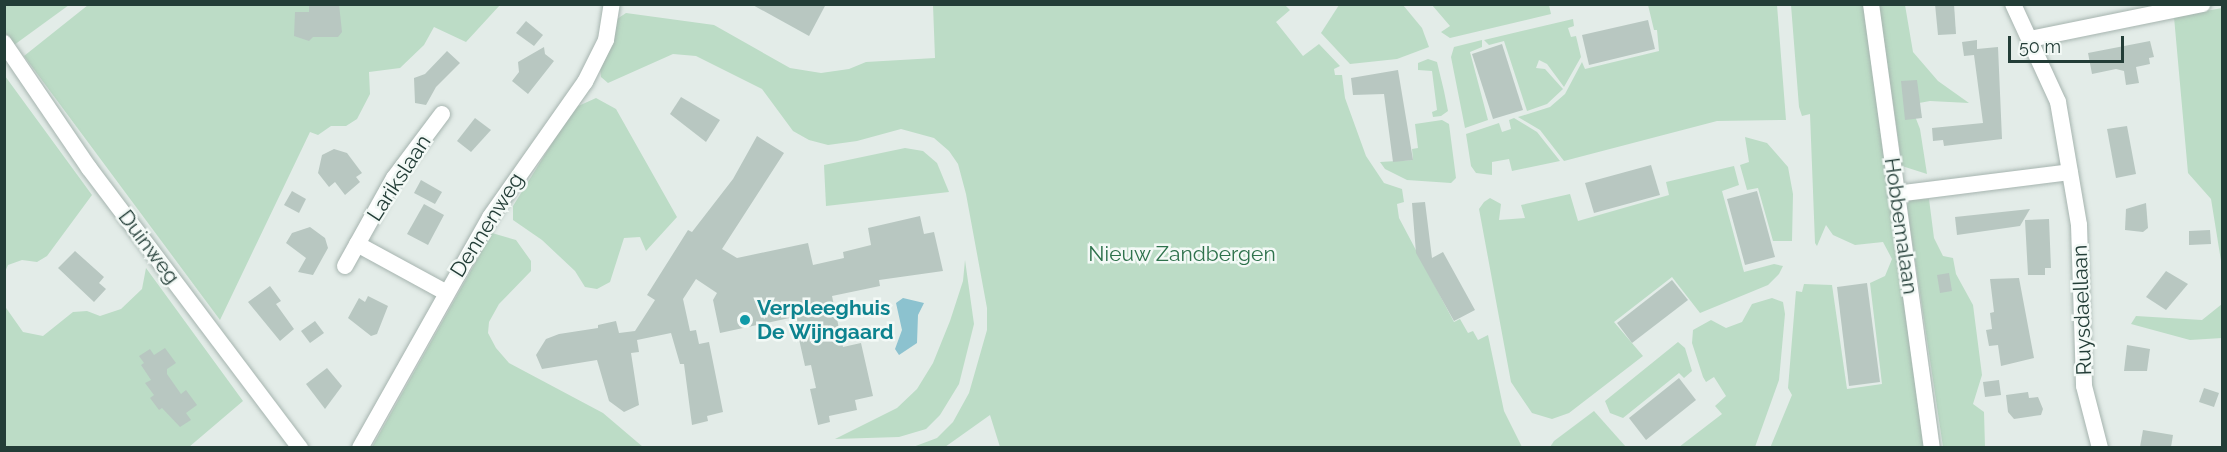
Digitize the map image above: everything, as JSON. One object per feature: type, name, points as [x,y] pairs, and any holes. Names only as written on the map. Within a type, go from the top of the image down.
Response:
[{"type":"street","name":"Dennenweg","points":[[360,447],[445,292],[523,167],[585,82],[606,40],[612,4]]},
{"type":"street","name":"Hobbemalaan","points":[[1871,4],[1932,447]]},
{"type":"street","name":"Ruysdaellaan","points":[[2013,4],[2058,102],[2079,225],[2084,386],[2100,447]]},
{"type":"street","points":[[2030,39],[2202,4]]},
{"type":"street","name":"Duinweg","points":[[4,43],[89,168],[300,447]]},
{"type":"street","name":"Larikslaan","points":[[345,266],[394,178],[442,114]]},
{"type":"street","points":[[1896,194],[2070,172]]},
{"type":"street","name":"Larikslaan","points":[[357,244],[445,292]]},
{"type":"green space","points":[[4,5],[69,5],[14,45],[5,32]]},
{"type":"green space","points":[[88,5],[500,5],[466,42],[434,27],[424,45],[400,68],[369,72],[370,94],[357,119],[346,126],[331,126],[318,135],[310,132],[220,320],[24,56]]},
{"type":"green space","name":"Nieuw Zandbergen","points":[[933,5],[1285,5],[1290,10],[1276,22],[1303,56],[1319,44],[1340,66],[1334,69],[1335,75],[1342,75],[1345,98],[1366,156],[1384,183],[1402,189],[1404,202],[1397,204],[1399,218],[1454,322],[1460,319],[1468,333],[1473,331],[1478,340],[1488,335],[1504,411],[1522,447],[1000,447],[990,415],[945,447],[913,447],[937,438],[953,422],[969,393],[987,330],[987,308],[966,194],[958,164],[949,151],[934,138],[901,129],[857,141],[828,145],[809,140],[793,131],[762,89],[696,56],[673,54],[608,83],[601,77],[600,68],[617,19],[626,13],[714,25],[790,68],[821,73],[849,69],[866,62],[935,58]]},
{"type":"green space","points":[[1339,5],[1403,5],[1422,28],[1429,47],[1397,59],[1350,64],[1321,33]]},
{"type":"green space","points":[[1432,5],[1549,5],[1551,14],[1450,38],[1441,32],[1450,26]]},
{"type":"green space","points":[[1648,5],[1777,5],[1786,120],[1717,121],[1564,161],[1540,130],[1518,117],[1550,107],[1565,94],[1582,62],[1585,69],[1659,51],[1657,30],[1654,30]]},
{"type":"green space","points":[[1791,5],[1865,5],[1925,447],[1770,448],[1792,395],[1788,388],[1796,291],[1802,292],[1804,284],[1832,285],[1847,389],[1882,384],[1870,283],[1885,276],[1892,259],[1883,242],[1855,245],[1833,235],[1826,225],[1817,246],[1815,243],[1810,114],[1802,116],[1799,107]]},
{"type":"green space","points":[[1879,5],[1905,5],[1913,52],[1938,81],[1969,103],[1930,101],[1919,103],[1913,111],[1920,129],[1927,174],[1902,166]]},
{"type":"green space","points":[[2222,8],[2222,267],[2211,199],[2188,173],[2174,17]]},
{"type":"green space","points":[[1573,19],[1574,26],[1568,28],[1571,37],[1576,36],[1581,57],[1564,87],[1547,64],[1539,60],[1536,68],[1545,69],[1563,89],[1547,104],[1527,111],[1504,41],[1489,45],[1484,40]]},
{"type":"green space","points":[[1482,40],[1482,47],[1470,52],[1488,120],[1465,128],[1451,57],[1454,47]]},
{"type":"green space","points":[[1428,59],[1437,62],[1444,91],[1448,111],[1441,116],[1433,117],[1432,112],[1437,110],[1432,71],[1418,70],[1418,63]]},
{"type":"green space","points":[[5,76],[92,195],[47,256],[37,262],[22,260],[8,265],[5,272]]},
{"type":"green space","points":[[596,98],[616,109],[677,217],[646,251],[640,237],[624,238],[610,282],[597,289],[585,287],[575,271],[542,240],[513,220],[513,206],[574,108]]},
{"type":"green space","points":[[1514,118],[1537,132],[1560,161],[1512,171],[1509,159],[1492,162],[1492,175],[1476,173],[1471,166],[1466,134],[1499,123],[1502,132],[1511,129],[1509,120]]},
{"type":"green space","points":[[1442,120],[1449,124],[1456,178],[1451,183],[1407,180],[1385,169],[1380,162],[1413,160],[1412,149],[1418,148],[1415,124]]},
{"type":"green space","points":[[1745,137],[1767,143],[1788,167],[1793,194],[1792,241],[1773,241],[1758,188],[1747,190],[1740,165],[1749,162]]},
{"type":"green space","points":[[905,148],[923,151],[937,163],[949,192],[826,206],[824,165]]},
{"type":"green space","points":[[1734,166],[1739,185],[1722,191],[1744,272],[1774,264],[1783,266],[1779,274],[1768,285],[1700,313],[1672,277],[1614,322],[1643,356],[1569,413],[1552,419],[1532,413],[1511,382],[1479,209],[1484,202],[1490,198],[1501,204],[1499,220],[1525,218],[1521,205],[1570,194],[1578,221],[1669,195],[1666,182]]},
{"type":"green space","points":[[1929,199],[1934,238],[1943,256],[1953,258],[1956,274],[1973,305],[1982,375],[1973,404],[1984,412],[1985,447],[1943,447],[1907,206],[1909,200]]},
{"type":"green space","points":[[492,233],[516,240],[531,261],[531,271],[499,304],[489,322],[488,333],[496,348],[509,363],[603,413],[643,447],[372,447]]},
{"type":"green space","points":[[965,260],[974,324],[959,384],[940,415],[926,429],[899,437],[835,439],[897,408],[917,389],[933,363],[950,321],[963,281]]},
{"type":"green space","points":[[146,268],[243,401],[189,447],[5,447],[4,305],[23,332],[43,336],[73,312],[87,311],[100,316],[121,309],[142,289]]},
{"type":"green space","points":[[1772,298],[1783,302],[1785,314],[1779,380],[1755,447],[1679,447],[1722,414],[1715,406],[1726,396],[1714,377],[1706,382],[1703,377],[1692,343],[1693,330],[1711,320],[1726,328],[1742,322],[1752,304]]},
{"type":"green space","points":[[2222,304],[2222,338],[2190,340],[2131,324],[2136,316],[2202,320]]},
{"type":"green space","points":[[1678,342],[1685,348],[1692,371],[1684,378],[1679,373],[1623,418],[1610,413],[1605,401]]},
{"type":"green space","points":[[1594,411],[1626,447],[1550,447],[1554,441]]},
{"type":"water","points":[[903,298],[924,303],[918,315],[917,343],[899,355],[895,349],[902,330],[896,303]]},
{"type":"building","points":[[309,4],[339,4],[342,32],[338,37],[313,37],[309,41],[294,36],[295,12],[309,12]]},
{"type":"building","points":[[751,4],[826,4],[809,36]]},
{"type":"building","points":[[1935,4],[1954,4],[1956,34],[1938,35]]},
{"type":"building","points":[[1648,20],[1655,49],[1589,65],[1582,35]]},
{"type":"building","points":[[526,21],[543,35],[534,46],[516,33]]},
{"type":"building","points":[[1977,40],[1977,49],[1998,47],[2002,139],[1944,146],[1943,140],[1933,141],[1932,128],[1983,123],[1974,55],[1964,56],[1962,42]]},
{"type":"building","points":[[2150,41],[2154,57],[2149,58],[2150,64],[2136,67],[2139,83],[2126,85],[2124,71],[2116,69],[2092,74],[2088,53]]},
{"type":"building","points":[[1502,44],[1523,110],[1493,119],[1472,54]]},
{"type":"building","points":[[544,47],[545,54],[554,61],[528,94],[512,81],[519,72],[518,62]]},
{"type":"building","points":[[447,51],[460,63],[436,87],[426,105],[415,103],[414,78],[425,74]]},
{"type":"building","points":[[1398,70],[1413,160],[1393,162],[1384,94],[1353,95],[1351,78]]},
{"type":"building","points":[[1917,80],[1922,118],[1905,120],[1901,81]]},
{"type":"building","points":[[681,97],[720,120],[706,142],[670,114]]},
{"type":"building","points":[[475,118],[491,130],[471,152],[457,141]]},
{"type":"building","points":[[2127,126],[2136,174],[2116,178],[2107,129]]},
{"type":"building","name":"Verpleeghuis De Wijngaard","points":[[757,136],[784,153],[722,249],[737,258],[808,243],[813,265],[844,258],[843,252],[871,245],[868,228],[920,216],[924,234],[934,232],[943,271],[879,280],[880,286],[832,296],[843,347],[861,343],[873,396],[855,400],[857,410],[829,416],[830,422],[818,425],[810,389],[816,388],[811,365],[805,366],[794,317],[720,333],[713,300],[717,293],[696,279],[683,299],[690,331],[696,330],[699,344],[709,342],[723,412],[707,416],[708,421],[692,425],[684,364],[680,364],[671,333],[637,340],[639,352],[631,353],[639,405],[624,412],[609,401],[597,360],[542,369],[536,355],[546,339],[559,334],[598,328],[598,325],[616,321],[619,333],[635,331],[655,300],[647,295],[688,230],[692,232],[733,179]]},
{"type":"building","points":[[334,149],[347,153],[362,173],[356,177],[360,182],[345,195],[335,182],[329,187],[318,173],[322,155]]},
{"type":"building","points":[[1651,165],[1660,195],[1594,213],[1585,183]]},
{"type":"building","points":[[421,180],[442,192],[435,204],[414,193]]},
{"type":"building","points":[[292,191],[306,199],[299,213],[284,205]]},
{"type":"building","points":[[1757,191],[1775,257],[1745,265],[1727,199]]},
{"type":"building","points":[[1425,202],[1432,258],[1443,252],[1475,310],[1454,321],[1416,253],[1412,203]]},
{"type":"building","points":[[2146,203],[2148,228],[2143,232],[2125,230],[2126,209]]},
{"type":"building","points":[[424,204],[444,215],[428,245],[407,234]]},
{"type":"building","points":[[2030,209],[2020,226],[1957,235],[1955,217]]},
{"type":"building","points":[[2049,219],[2051,268],[2045,268],[2045,275],[2028,275],[2025,220]]},
{"type":"building","points":[[310,227],[325,238],[328,248],[313,275],[298,272],[306,258],[286,243],[292,233]]},
{"type":"building","points":[[2210,230],[2211,244],[2189,245],[2189,231]]},
{"type":"building","points":[[75,251],[104,277],[99,283],[106,289],[94,302],[58,268]]},
{"type":"building","points":[[2166,271],[2188,284],[2166,310],[2146,297]]},
{"type":"building","points":[[1949,273],[1952,291],[1940,293],[1937,275]]},
{"type":"building","points":[[2019,278],[2034,358],[2001,366],[1998,345],[1989,346],[1986,330],[1992,329],[1990,313],[1994,312],[1990,279]]},
{"type":"building","points":[[1672,280],[1688,300],[1632,343],[1617,323]]},
{"type":"building","points":[[1867,283],[1880,382],[1849,386],[1837,287]]},
{"type":"building","points":[[270,286],[281,301],[276,304],[294,329],[280,341],[248,302]]},
{"type":"building","points":[[368,296],[388,306],[377,334],[371,336],[348,318],[359,298],[365,302]]},
{"type":"building","points":[[315,321],[324,333],[310,343],[301,331]]},
{"type":"building","points":[[2127,345],[2150,349],[2147,371],[2124,371]]},
{"type":"building","points":[[165,348],[176,363],[167,369],[167,374],[181,394],[186,390],[197,405],[186,413],[191,420],[180,427],[162,408],[159,410],[150,398],[154,395],[145,383],[151,380],[141,365],[144,363],[139,356],[150,349],[154,355]]},
{"type":"building","points":[[327,368],[342,386],[325,409],[306,384]]},
{"type":"building","points":[[1679,378],[1696,400],[1646,440],[1629,418]]},
{"type":"building","points":[[1999,380],[2001,395],[1985,397],[1983,382]]},
{"type":"building","points":[[2204,388],[2219,393],[2214,407],[2199,402]]},
{"type":"building","points":[[2028,392],[2029,398],[2038,397],[2043,409],[2041,415],[2014,419],[2008,412],[2006,395]]},
{"type":"building","points":[[2143,430],[2173,435],[2171,447],[2140,447]]},
{"type":"place","name":"Verpleeghuis De Wijngaard","points":[[745,320]]}]
